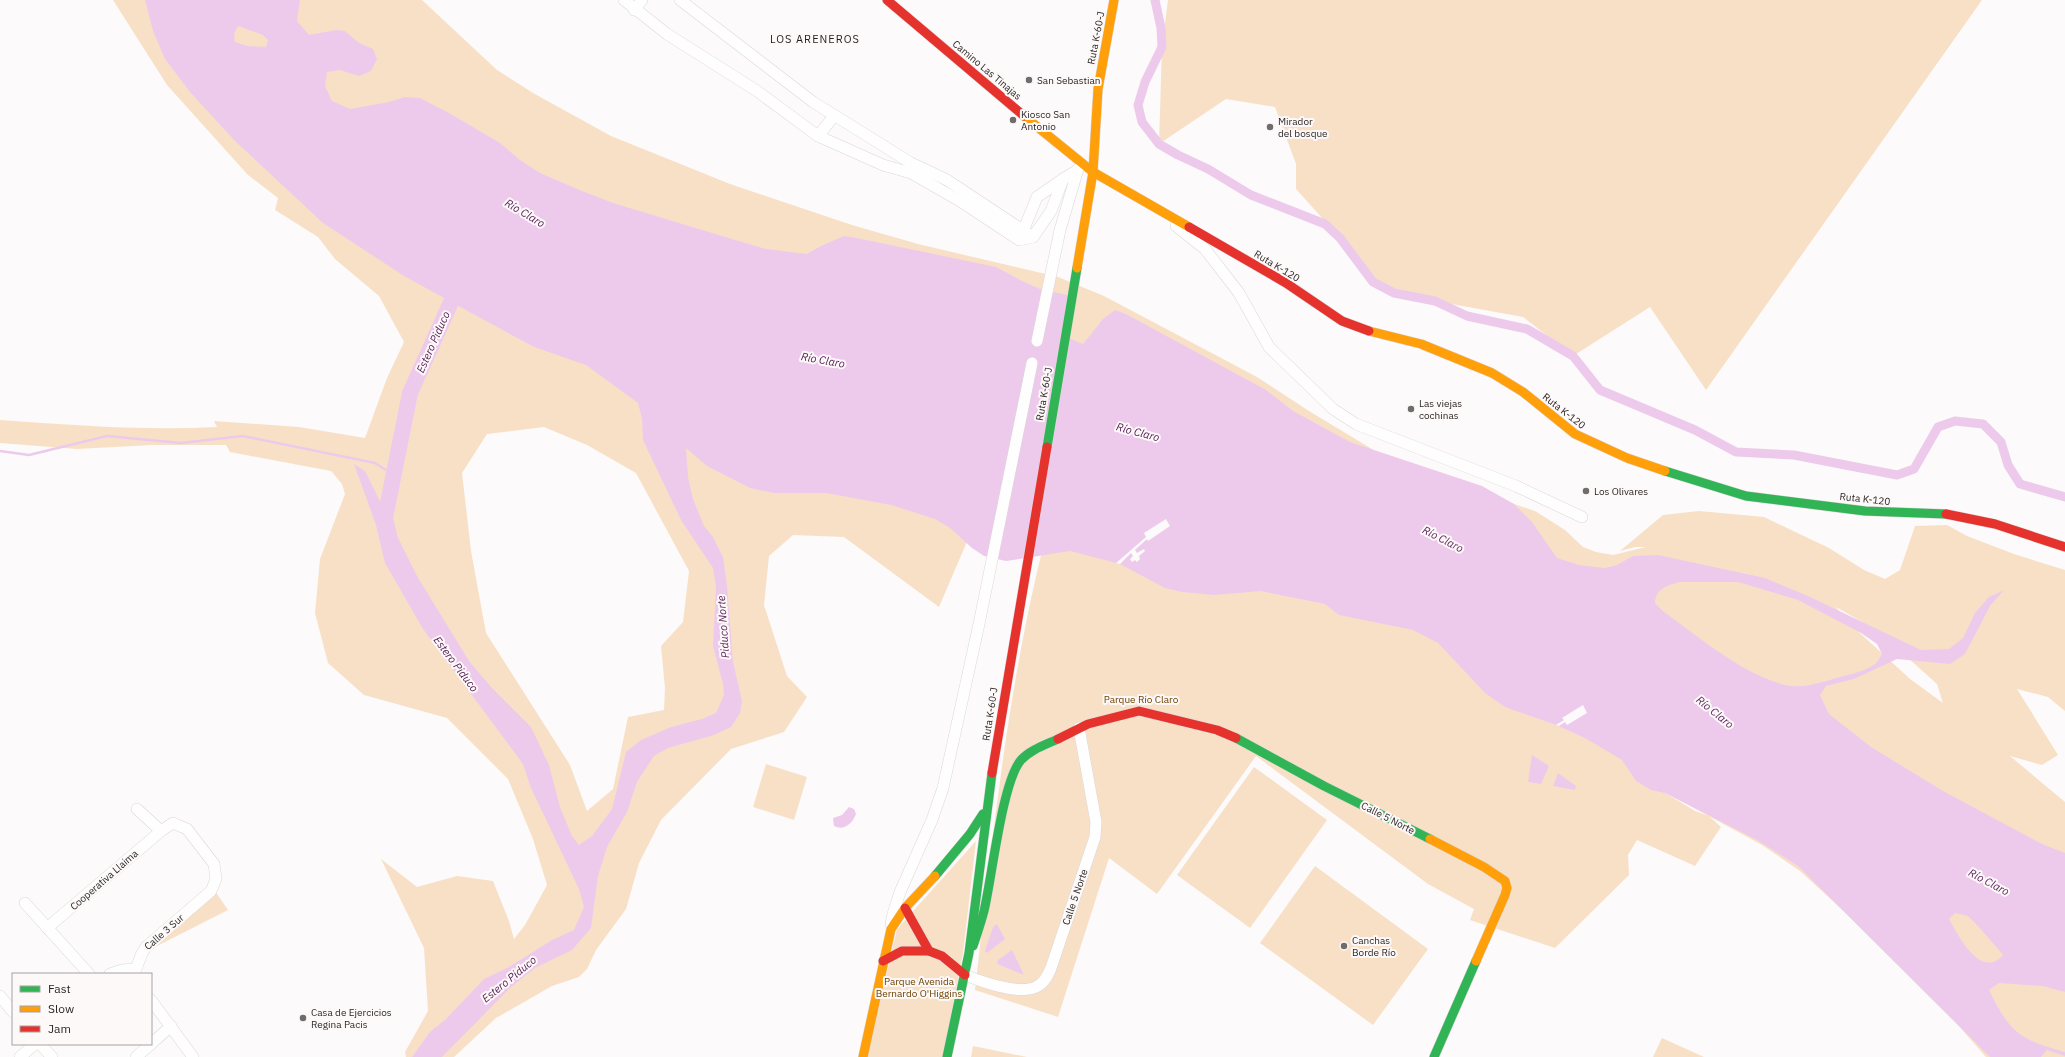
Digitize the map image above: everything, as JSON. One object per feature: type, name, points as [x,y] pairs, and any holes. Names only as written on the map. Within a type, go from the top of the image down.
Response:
[{"type":"street","points":[[624,0],[634,10],[667,34],[778,106],[818,136],[883,165],[911,173],[1022,235],[1033,237],[1051,211],[1064,179]]},
{"type":"street","points":[[634,10],[642,0]]},
{"type":"street","points":[[680,0],[813,102],[911,163],[947,180],[1022,235]]},
{"type":"street","name":"Camino Las Tinajas","points":[[887,0],[1080,167],[1093,172]]},
{"type":"street","name":"Ruta K-60-J","points":[[987,802],[1093,172],[1098,89],[1114,0]]},
{"type":"street","points":[[818,136],[834,116]]},
{"type":"street","points":[[1022,235],[1037,197],[1080,167]]},
{"type":"street","points":[[1037,341],[1060,230],[1080,167]]},
{"type":"street","name":"Ruta K-120","points":[[1093,172],[1286,283],[1316,305],[1342,321],[1370,332],[1421,344],[1492,373],[1523,392],[1575,434],[1627,458],[1723,490],[1746,496],[1864,511],[1954,514],[1995,524],[2065,547]]},
{"type":"street","points":[[1151,206],[1205,249],[1239,293],[1269,347],[1333,409],[1356,424],[1516,486],[1582,517]]},
{"type":"street","points":[[863,1057],[893,914],[900,892],[932,820],[943,788],[979,624],[1032,363]]},
{"type":"street","name":"Calle 5 Norte","points":[[965,975],[1018,990],[1028,990],[1037,987],[1044,981],[1051,968],[1095,837],[1096,822],[1084,726],[1139,711],[1223,733],[1236,738],[1324,786],[1484,867],[1505,881],[1507,888],[1505,895],[1434,1057]]},
{"type":"street","points":[[969,953],[981,926],[1008,789],[1015,769],[1021,760],[1032,751],[1084,726]]},
{"type":"street","points":[[891,929],[905,908],[947,864],[970,834],[983,813],[987,802]]},
{"type":"street","points":[[947,1057],[969,953],[987,802]]},
{"type":"street","points":[[137,809],[161,831]]},
{"type":"street","name":"Calle 3 Sur","points":[[113,973],[122,970],[136,972],[142,953],[146,947],[211,891],[216,879],[214,864],[187,829],[173,823],[161,831]]},
{"type":"street","name":"Cooperativa Llaima","points":[[47,928],[161,831]]},
{"type":"street","points":[[900,892],[905,908],[929,951]]},
{"type":"street","points":[[24,903],[88,973]]},
{"type":"street","points":[[883,961],[902,951],[929,951],[942,956],[955,965],[965,975]]},
{"type":"street","points":[[0,996],[12,1011]]},
{"type":"street","points":[[152,1001],[193,1057]]},
{"type":"street","points":[[152,1043],[171,1026]]},
{"type":"street","points":[[20,1057],[34,1045]]},
{"type":"street","points":[[41,1045],[52,1057]]},
{"type":"street","points":[[136,1057],[150,1045]]},
{"type":"green space","name":"Parque Río Claro","points":[[113,0],[422,0],[497,70],[533,93],[611,136],[730,184],[852,225],[918,244],[1058,277],[1104,296],[1257,377],[1309,411],[1400,466],[1535,511],[1565,530],[1583,547],[1596,552],[1613,555],[1646,547],[1635,547],[1620,551],[1663,515],[1699,511],[1764,517],[1829,548],[1864,570],[1885,579],[1900,570],[1915,526],[1947,525],[1967,536],[2014,554],[2065,570],[2065,711],[2048,697],[2017,689],[2058,755],[2042,765],[2010,756],[2065,802],[2065,1057],[1986,1057],[1916,977],[1800,871],[1762,845],[1709,816],[1721,827],[1695,866],[1637,840],[1628,855],[1629,875],[1555,948],[1470,920],[1474,909],[1428,884],[1256,756],[1157,894],[1109,858],[1058,1017],[975,990],[994,823],[1010,712],[1030,602],[1043,547],[969,537],[939,607],[844,537],[793,535],[769,556],[764,605],[787,676],[807,697],[784,732],[731,749],[661,820],[639,863],[626,909],[596,950],[587,969],[579,977],[552,986],[496,1018],[454,1057],[406,1057],[405,1052],[428,1011],[424,948],[381,859],[417,887],[457,876],[493,881],[509,921],[514,939],[525,925],[547,885],[533,839],[508,779],[447,718],[364,695],[328,663],[315,613],[320,559],[345,494],[342,484],[331,471],[230,452],[226,445],[152,445],[77,449],[0,443],[0,420],[108,427],[162,428],[217,427],[214,421],[299,427],[365,438],[387,378],[404,342],[379,296],[335,259],[318,237],[275,210],[278,198],[248,175],[167,85]],"holes":[[[544,427],[587,445],[636,473],[689,571],[683,622],[661,646],[665,688],[664,710],[628,717],[613,789],[587,811],[570,765],[486,633],[471,551],[462,473],[487,434]],[[1836,607],[1878,631],[1937,684],[1943,703],[1910,679],[1848,622]],[[1545,712],[1559,726],[1527,714]],[[1659,789],[1708,816],[1695,811]]]},
{"type":"green space","points":[[1168,0],[1982,0],[1706,390],[1650,307],[1573,356],[1523,317],[1435,301],[1373,282],[1340,238],[1296,189],[1296,164],[1275,107],[1226,99],[1159,144],[1162,47]]},
{"type":"green space","points":[[766,764],[807,777],[794,820],[753,807]]},
{"type":"green space","points":[[1254,767],[1327,820],[1250,928],[1177,875]]},
{"type":"green space","name":"Parque Avenida Bernardo O'Higgins","points":[[976,841],[963,953],[943,1057],[867,1057],[897,929]]},
{"type":"green space","name":"Canchas Borde Río","points":[[1315,866],[1428,949],[1373,1025],[1260,943]]},
{"type":"green space","points":[[215,891],[228,910],[153,948]]},
{"type":"green space","points":[[1662,1038],[1704,1057],[1653,1057]]},
{"type":"green space","points":[[973,1046],[1027,1057],[971,1057]]},
{"type":"water","points":[[145,0],[300,0],[297,21],[309,35],[336,30],[345,31],[359,43],[373,49],[377,59],[371,71],[359,76],[340,70],[327,72],[325,86],[332,101],[350,109],[389,102],[405,97],[420,98],[500,143],[520,160],[540,173],[613,203],[766,249],[807,254],[844,236],[996,267],[1040,289],[1067,295],[1064,336],[1083,344],[1103,319],[1115,310],[1126,314],[1266,390],[1293,411],[1350,442],[1482,486],[1514,504],[1532,522],[1557,558],[1579,565],[1605,568],[1617,565],[1633,556],[1658,555],[1765,578],[1808,596],[1921,650],[1949,649],[1963,638],[1975,613],[1989,597],[2004,590],[1990,606],[1965,654],[1950,664],[1897,659],[1854,679],[1826,686],[1820,695],[1829,714],[1871,747],[1943,791],[2042,844],[2065,853],[2065,992],[2043,986],[1999,983],[1989,990],[2003,1016],[2018,1033],[2037,1043],[2065,1052],[2065,1056],[2047,1050],[2041,1057],[1990,1057],[1798,866],[1757,840],[1665,793],[1651,790],[1636,781],[1622,760],[1585,738],[1556,725],[1505,707],[1485,693],[1438,643],[1413,630],[1339,615],[1325,604],[1261,591],[1214,595],[1182,592],[1165,588],[1120,564],[1070,551],[1006,561],[984,556],[972,548],[950,528],[935,519],[891,505],[826,493],[774,493],[750,488],[707,466],[686,448],[688,477],[693,499],[704,526],[713,537],[723,557],[727,585],[733,662],[742,701],[740,713],[731,727],[714,735],[668,748],[654,756],[637,782],[627,812],[607,847],[598,876],[591,928],[572,950],[535,968],[510,988],[442,1057],[412,1057],[430,1032],[446,1019],[484,979],[509,967],[552,940],[574,930],[584,907],[579,889],[531,788],[523,764],[423,629],[385,563],[376,525],[354,464],[365,471],[417,576],[469,661],[491,687],[531,727],[549,765],[560,807],[572,836],[579,845],[592,836],[612,809],[626,752],[641,740],[671,727],[702,719],[716,713],[724,695],[723,684],[713,646],[716,587],[713,568],[681,520],[643,440],[642,419],[638,403],[586,365],[534,347],[404,276],[323,223],[235,141],[190,92],[165,59],[153,31]],"holes":[[[238,26],[263,35],[268,40],[266,47],[247,46],[235,42],[234,34]],[[1679,582],[1738,582],[1798,600],[1861,633],[1877,644],[1882,654],[1878,661],[1867,669],[1822,682],[1796,686],[1774,682],[1740,666],[1664,612],[1655,603],[1657,594],[1666,586]],[[1955,913],[1968,916],[2003,955],[1995,961],[1987,962],[1979,959],[1965,945],[1949,919]]]},
{"type":"water","points":[[1532,755],[1549,766],[1541,784],[1528,782]]},
{"type":"water","points":[[1558,773],[1576,786],[1575,790],[1553,786]]},
{"type":"water","points":[[849,807],[854,809],[856,814],[850,824],[841,828],[834,826],[833,818],[842,815]]},
{"type":"water","points":[[997,924],[1005,939],[987,953],[985,951],[993,927]]},
{"type":"water","points":[[1012,950],[1024,975],[997,964],[998,960]]},
{"type":"pier","points":[[1166,519],[1170,526],[1148,541],[1147,539],[1135,550],[1137,553],[1144,549],[1145,551],[1139,556],[1140,559],[1137,562],[1135,560],[1132,562],[1130,559],[1133,556],[1131,553],[1120,564],[1116,563],[1146,537],[1144,533]]},
{"type":"pier","points":[[1583,705],[1587,713],[1567,725],[1565,722],[1559,726],[1556,725],[1564,720],[1562,718]]},
{"type":"waterway","points":[[1155,0],[1161,28],[1162,47],[1145,82],[1138,105],[1142,122],[1159,144],[1208,169],[1251,195],[1325,224],[1340,238],[1373,282],[1394,293],[1435,301],[1467,316],[1527,329],[1573,356],[1600,390],[1695,430],[1736,452],[1794,455],[1897,475],[1914,469],[1938,427],[1955,421],[1983,424],[2001,442],[2008,465],[2020,484],[2065,497]]},
{"type":"waterway","name":"Estero Piduco","points":[[389,535],[385,518],[410,393],[460,282]]},
{"type":"waterway","points":[[0,451],[29,455],[107,436],[181,443],[243,436],[375,463],[394,475]]},
{"type":"traffic: fast","points":[[1047,447],[1077,268]]},
{"type":"traffic: fast","points":[[1665,471],[1746,496],[1865,511],[1946,514]]},
{"type":"traffic: fast","points":[[1236,738],[1324,786],[1430,839]]},
{"type":"traffic: fast","points":[[973,946],[984,911],[998,831],[1008,788],[1014,771],[1021,760],[1029,753],[1058,739]]},
{"type":"traffic: fast","points":[[947,1057],[969,953],[992,773]]},
{"type":"traffic: fast","points":[[935,876],[970,834],[983,814]]},
{"type":"traffic: fast","points":[[1434,1057],[1476,961]]},
{"type":"traffic: slow","points":[[1077,268],[1093,172],[1098,89],[1114,0]]},
{"type":"traffic: slow","points":[[1024,116],[1093,172],[1189,227]]},
{"type":"traffic: slow","points":[[1369,331],[1421,344],[1492,373],[1523,392],[1575,434],[1627,458],[1665,471]]},
{"type":"traffic: slow","points":[[1430,839],[1484,867],[1505,881],[1507,888],[1505,895],[1476,961]]},
{"type":"traffic: slow","points":[[863,1057],[891,929],[905,908],[935,876]]},
{"type":"traffic: jam","points":[[887,0],[1024,116]]},
{"type":"traffic: jam","points":[[1189,227],[1286,283],[1342,321],[1369,331]]},
{"type":"traffic: jam","points":[[992,773],[1047,447]]},
{"type":"traffic: jam","points":[[1946,514],[1995,524],[2065,547]]},
{"type":"traffic: jam","points":[[1058,739],[1088,724],[1139,711],[1217,730],[1236,738]]},
{"type":"traffic: jam","points":[[905,908],[929,951],[942,956],[965,975]]},
{"type":"traffic: jam","points":[[883,961],[902,951],[929,951]]},
{"type":"place","name":"San Sebastian","points":[[1029,80]]},
{"type":"place","name":"Kiosco San Antonio","points":[[1013,120]]},
{"type":"place","name":"Mirador del bosque","points":[[1270,127]]},
{"type":"place","name":"Las viejas cochinas","points":[[1411,409]]},
{"type":"place","name":"Los Olivares","points":[[1586,491]]},
{"type":"place","name":"Canchas Borde Río","points":[[1344,946]]},
{"type":"place","name":"Casa de Ejercicios Regina Pacis","points":[[303,1018]]},
{"type":"district","name":"LOS ARENEROS","points":[[815,39]]},
{"type":"water label","name":"Río Claro","points":[[525,213]]},
{"type":"water label","name":"Río Claro","points":[[823,360]]},
{"type":"water label","name":"Río Claro","points":[[1138,432]]},
{"type":"water label","name":"Río Claro","points":[[1443,539]]},
{"type":"water label","name":"Piduco Norte","points":[[723,627]]},
{"type":"water label","name":"Río Claro","points":[[1715,712]]},
{"type":"water label","name":"Río Claro","points":[[1989,882]]}]
